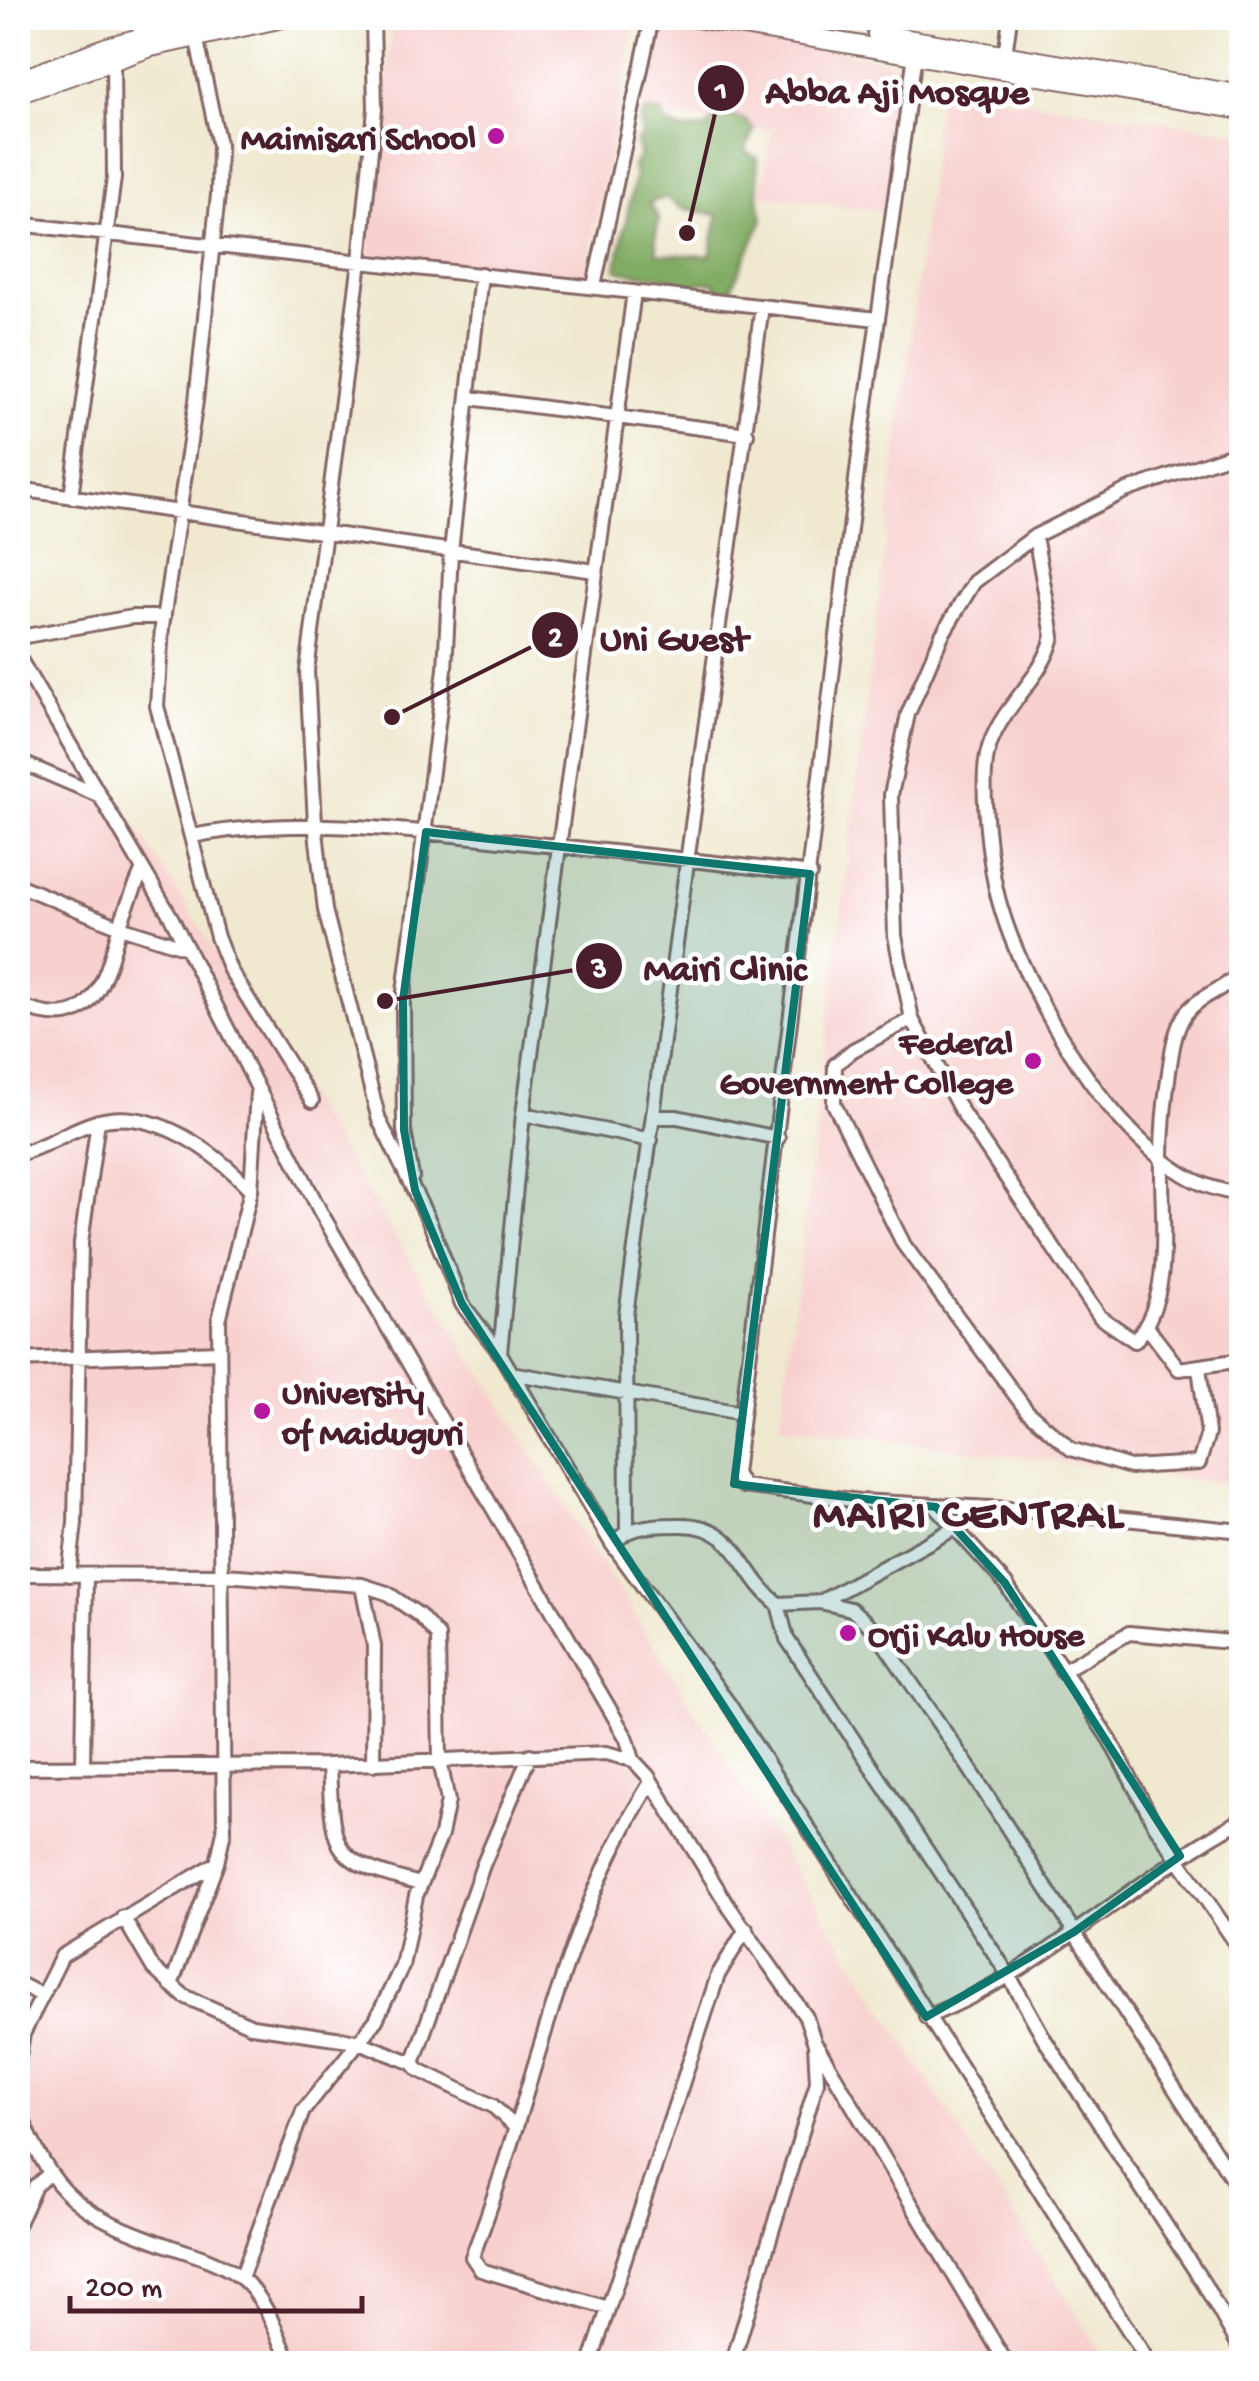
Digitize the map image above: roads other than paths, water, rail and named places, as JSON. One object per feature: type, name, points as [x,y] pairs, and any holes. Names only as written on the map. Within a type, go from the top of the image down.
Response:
[{"type":"highway","points":[[18,81],[74,66],[212,18]]},
{"type":"highway","points":[[18,94],[74,66],[283,18]]},
{"type":"highway","points":[[696,18],[1242,110]]},
{"type":"highway","points":[[768,18],[1242,96]]},
{"type":"street","points":[[372,18],[375,109],[360,261],[307,671],[315,824],[326,910],[380,1120],[462,1304],[500,1352],[612,1544],[729,1704],[1150,2364]]},
{"type":"street","points":[[594,286],[652,18]]},
{"type":"street","points":[[1005,54],[1010,18]]},
{"type":"street","points":[[196,36],[220,145],[215,244],[164,618],[157,706],[217,937],[230,970],[312,1101]]},
{"type":"street","points":[[914,54],[877,318],[735,1474],[744,1486],[936,1508],[1047,1511],[1196,1523],[1242,1532]]},
{"type":"street","points":[[71,497],[117,119],[114,59]]},
{"type":"street","points":[[18,224],[877,318]]},
{"type":"street","points":[[414,1190],[404,1130],[403,1000],[445,670],[451,552],[482,274]]},
{"type":"street","points":[[500,1352],[523,1114],[634,292]]},
{"type":"street","points":[[627,1532],[626,1315],[762,306]]},
{"type":"street","points":[[470,398],[747,434]]},
{"type":"street","points":[[1242,451],[1125,491],[1035,536],[974,582],[942,634],[908,714],[891,794],[889,844],[896,936],[912,1019],[960,1109],[1100,1317],[1135,1342],[1147,1327],[1156,1302],[1164,1233],[1161,1160],[1173,1040],[1196,1003],[1242,972]]},
{"type":"street","points":[[18,489],[595,571]]},
{"type":"street","points":[[1035,536],[1053,636],[1049,652],[1008,704],[987,756],[1000,904],[1018,952],[1096,1095],[1161,1160],[1234,1193],[1242,1206]]},
{"type":"street","points":[[20,637],[132,617],[164,618]]},
{"type":"street","points":[[18,656],[187,948],[320,1211],[627,1739],[633,1760],[806,2016],[815,2044],[1007,2364]]},
{"type":"street","points":[[18,761],[98,794]]},
{"type":"street","points":[[192,836],[249,825],[315,824],[687,858],[810,874]]},
{"type":"street","points":[[18,1005],[45,1016],[84,1005],[98,994],[109,974],[120,927],[142,871]]},
{"type":"street","points":[[18,885],[120,927],[187,948]]},
{"type":"street","points":[[912,1019],[853,1050],[835,1065],[834,1104],[904,1245],[1028,1411],[1070,1450],[1130,1468],[1198,1463],[1208,1434],[1200,1368]]},
{"type":"street","points":[[171,1985],[217,1863],[224,1831],[224,1576],[218,1352],[221,1305],[251,1190],[257,1091]]},
{"type":"street","points":[[523,1114],[651,1140]]},
{"type":"street","points":[[654,1117],[677,1117],[778,1138]]},
{"type":"street","points":[[18,1154],[98,1121],[139,1121],[210,1151],[251,1190]]},
{"type":"street","points":[[69,1575],[75,1523],[81,1243],[98,1121]]},
{"type":"street","points":[[1147,1327],[1179,1369],[1242,1360]]},
{"type":"street","points":[[18,1360],[218,1352]]},
{"type":"street","points":[[511,1373],[742,1414]]},
{"type":"street","points":[[936,1508],[958,1527],[1005,1583],[1110,1740],[1155,1826],[1180,1856],[1242,1952]]},
{"type":"street","points":[[612,1544],[627,1532],[648,1524],[704,1525],[727,1538],[763,1592],[778,1604],[786,1639],[1008,1974],[1045,2040],[1204,2284],[1242,2351]]},
{"type":"street","points":[[820,1602],[958,1527]]},
{"type":"street","points":[[18,1574],[224,1576],[362,1584],[403,1604],[438,1636],[440,1761],[448,1801],[420,1884],[402,1966],[376,2020],[303,2111],[241,2278]]},
{"type":"street","points":[[83,1766],[86,1575]]},
{"type":"street","points":[[362,1584],[374,1646],[373,1764]]},
{"type":"street","points":[[778,1604],[820,1602],[851,1609],[875,1630],[1242,2194]]},
{"type":"street","points":[[1062,1670],[1129,1633],[1242,1643]]},
{"type":"street","points":[[18,1767],[328,1766],[606,1753],[633,1760]]},
{"type":"street","points":[[414,2062],[483,1864],[530,1756]]},
{"type":"street","points":[[328,1766],[332,1830],[349,1860],[420,1884]]},
{"type":"street","points":[[608,2308],[473,2264],[564,1966],[606,1860],[651,1782]]},
{"type":"street","points":[[926,2017],[1008,1974],[1180,1856],[1242,1820]]},
{"type":"street","points":[[18,2061],[23,2034],[62,1956],[217,1863]]},
{"type":"street","points":[[124,1918],[154,1968],[184,1996],[252,2026],[356,2041],[414,2062],[419,2070],[493,2106],[516,2128]]},
{"type":"street","points":[[590,2364],[718,1975],[746,1930]]},
{"type":"street","points":[[18,1983],[41,1995]]},
{"type":"street","points":[[732,2364],[814,2092],[815,2044]]},
{"type":"street","points":[[18,2108],[48,2175],[63,2193],[116,2226],[208,2260],[241,2278],[273,2324],[290,2364]]},
{"type":"street","points":[[18,2223],[35,2186],[48,2175]]},
{"type":"place","name":"Maimisari School","points":[[496,136]]},
{"type":"place","name":"Abba Aji Mosque","points":[[687,233]]},
{"type":"place","name":"Uni Guest","points":[[392,717]]},
{"type":"place","name":"Mairi Clinic","points":[[385,1001]]},
{"type":"place","name":"Federal Government College","points":[[1033,1061]]},
{"type":"place","name":"University of Maiduguri","points":[[262,1411]]},
{"type":"place","name":"Orji Kalu House","points":[[848,1633]]},
{"type":"district","name":"MAIRI CENTRAL","points":[[969,1510]]}]
